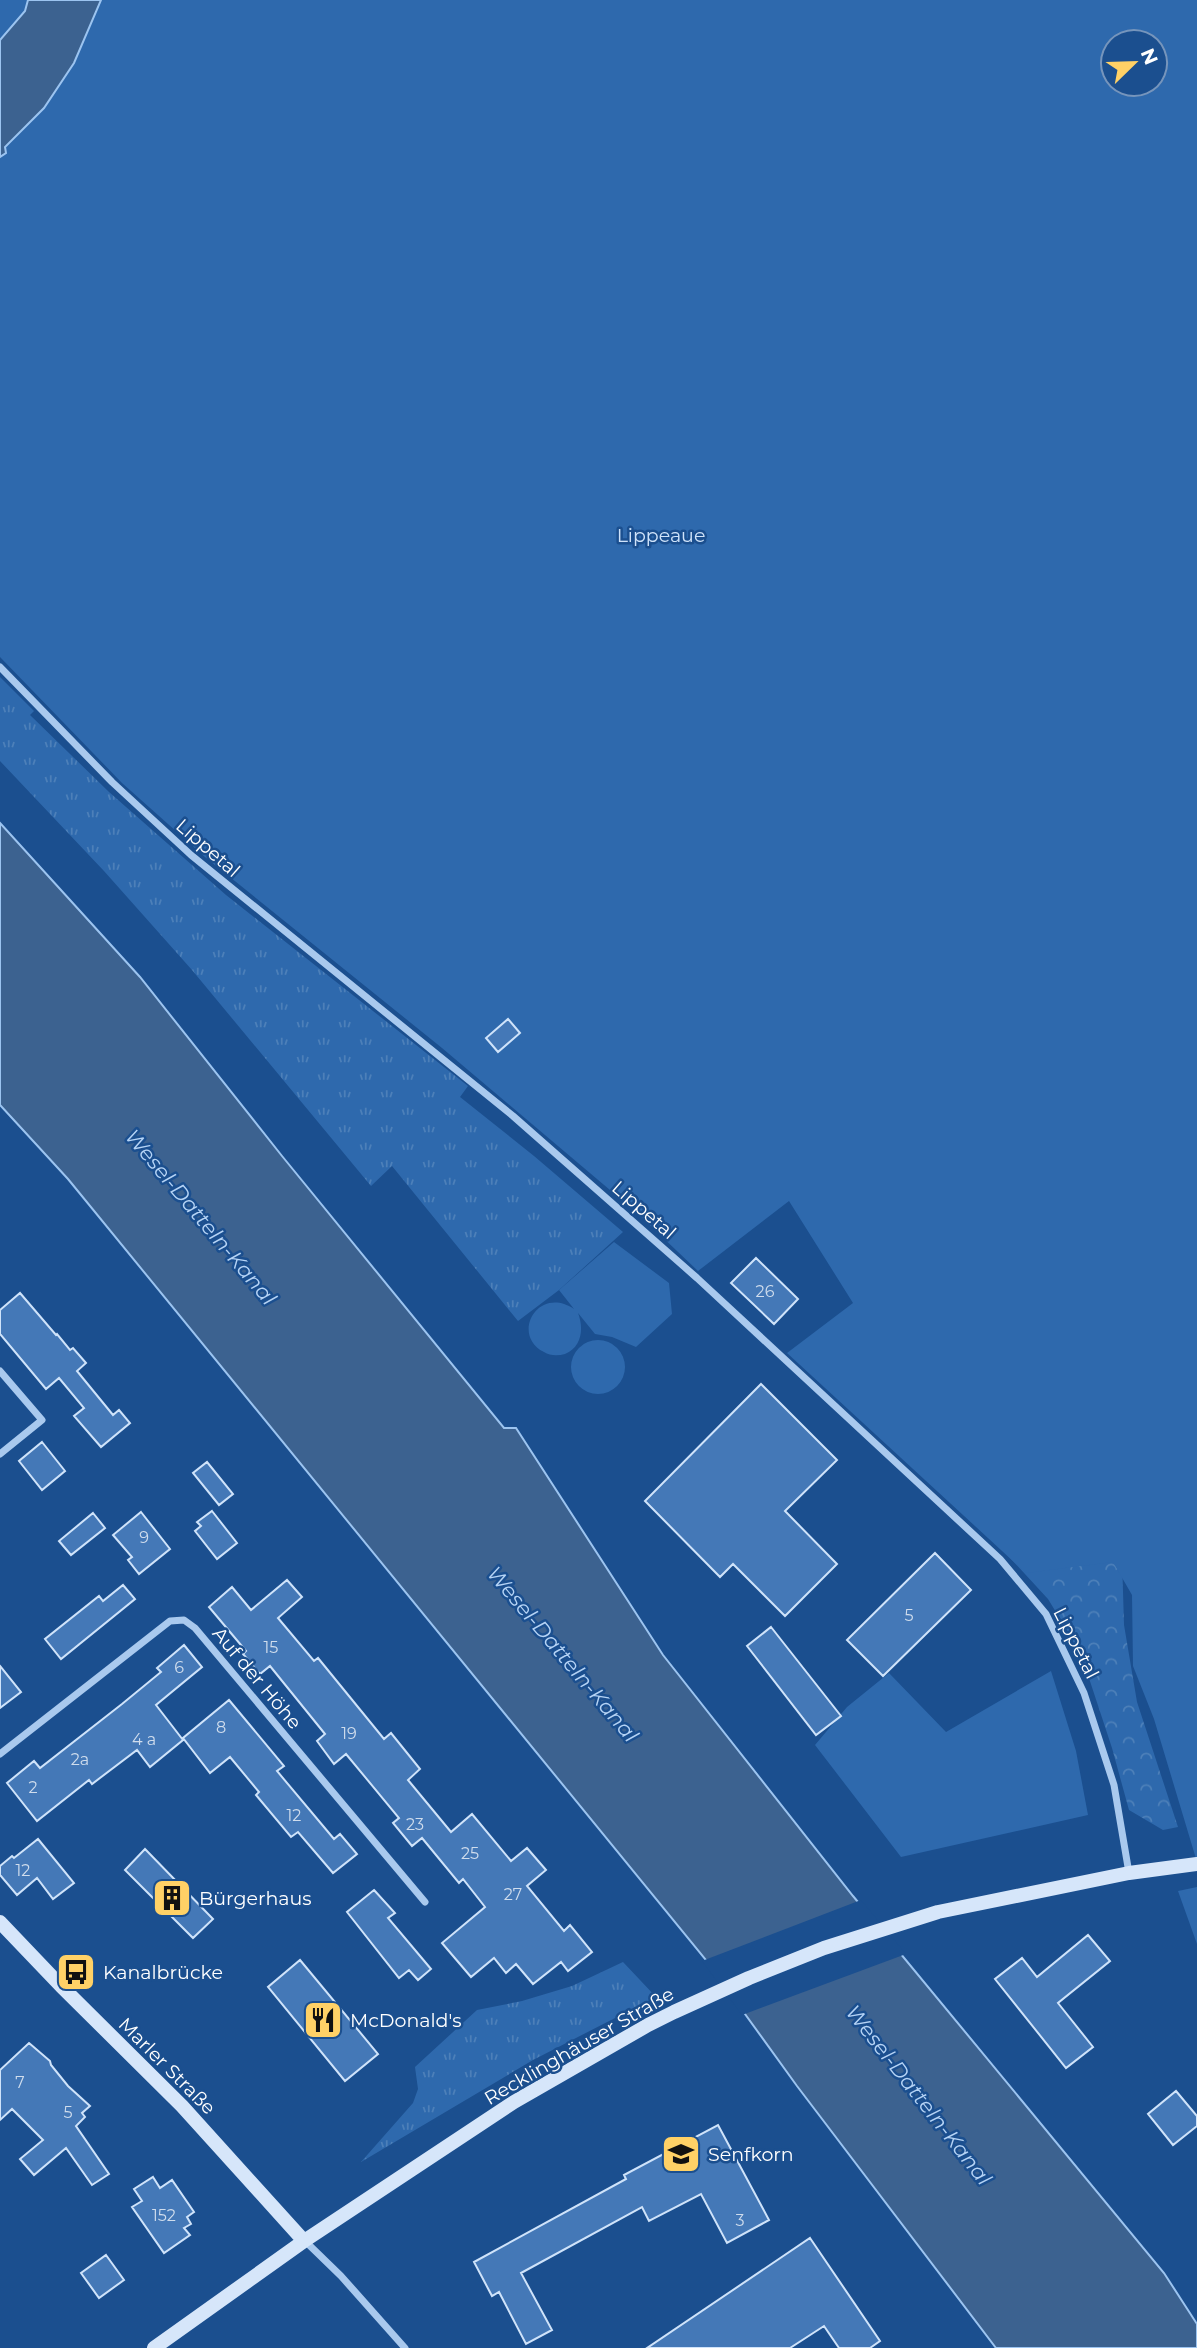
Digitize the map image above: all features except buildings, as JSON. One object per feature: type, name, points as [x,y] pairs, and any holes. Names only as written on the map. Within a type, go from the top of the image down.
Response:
[{"type":"main road","name":"Recklinghäuser Straße","points":[[154,2348],[304,2241],[514,2102],[648,2025],[787,1962],[852,1938],[938,1912],[1129,1873],[1197,1864]]},
{"type":"main road","name":"Marler Straße","points":[[0,1922],[182,2106],[304,2241]]},
{"type":"street","name":"Lippetal","points":[[0,667],[112,782],[191,855],[524,1125],[697,1278],[1000,1559],[1046,1614],[1084,1693],[1114,1785],[1129,1873]]},
{"type":"street","points":[[0,1371],[42,1420],[0,1454]]},
{"type":"street","name":"Auf der Höhe","points":[[0,1754],[170,1621],[184,1620],[195,1628],[425,1902]]},
{"type":"street","points":[[304,2241],[341,2276],[405,2348]]},
{"type":"green space","name":"Lippeaue","points":[[0,0],[1197,0],[1197,1862],[1154,1719],[1133,1666],[1132,1595],[1113,1562],[1026,1573],[787,1353],[853,1303],[789,1201],[698,1271],[636,1212],[442,1048],[205,857],[122,783],[0,657]]},
{"type":"green space","points":[[0,677],[34,711],[30,715],[109,792],[226,895],[468,1086],[460,1097],[623,1232],[559,1290],[518,1321],[392,1166],[371,1186],[192,970],[104,871],[0,761]]},
{"type":"green space","points":[[614,1242],[669,1283],[672,1314],[636,1347],[612,1337],[595,1334],[578,1313],[581,1331],[575,1347],[562,1355],[544,1352],[534,1344],[529,1335],[533,1315],[549,1303],[561,1303],[574,1309],[559,1290]]},
{"type":"green space","points":[[598,1340],[617,1348],[625,1367],[617,1386],[598,1394],[579,1386],[571,1367],[579,1348]]},
{"type":"green space","points":[[1120,1493],[1124,1625],[1137,1702],[1178,1827],[1163,1830],[1129,1810],[1086,1669],[1070,1635],[1048,1599],[976,1521]]},
{"type":"green space","points":[[1051,1671],[1076,1751],[1088,1815],[901,1857],[815,1745],[847,1707],[889,1673],[946,1732]]},
{"type":"green space","points":[[1197,1887],[1197,1944],[1178,1891]]},
{"type":"green space","points":[[623,1962],[656,1997],[533,2060],[361,2162],[413,2103],[418,2089],[415,2067],[477,2010],[522,2001],[572,1986]]},
{"type":"water","points":[[28,0],[101,0],[74,63],[44,108],[5,147],[6,153],[0,157],[0,40],[25,11]]},
{"type":"water","name":"Wesel-Datteln-Kanal","points":[[0,823],[140,977],[504,1428],[516,1428],[663,1655],[853,1896],[1164,2273],[1197,2324],[1197,2348],[996,2348],[797,2086],[706,1960],[68,1179],[0,1105]]},
{"type":"pier","points":[[861,1900],[906,1954],[742,2015],[702,1961]]},
{"type":"place","name":"Bürgerhaus","points":[[172,1898]]},
{"type":"place","name":"Kanalbrücke","points":[[76,1972]]},
{"type":"place","name":"McDonald's","points":[[323,2020]]},
{"type":"place","name":"Senfkorn","points":[[681,2154]]}]
